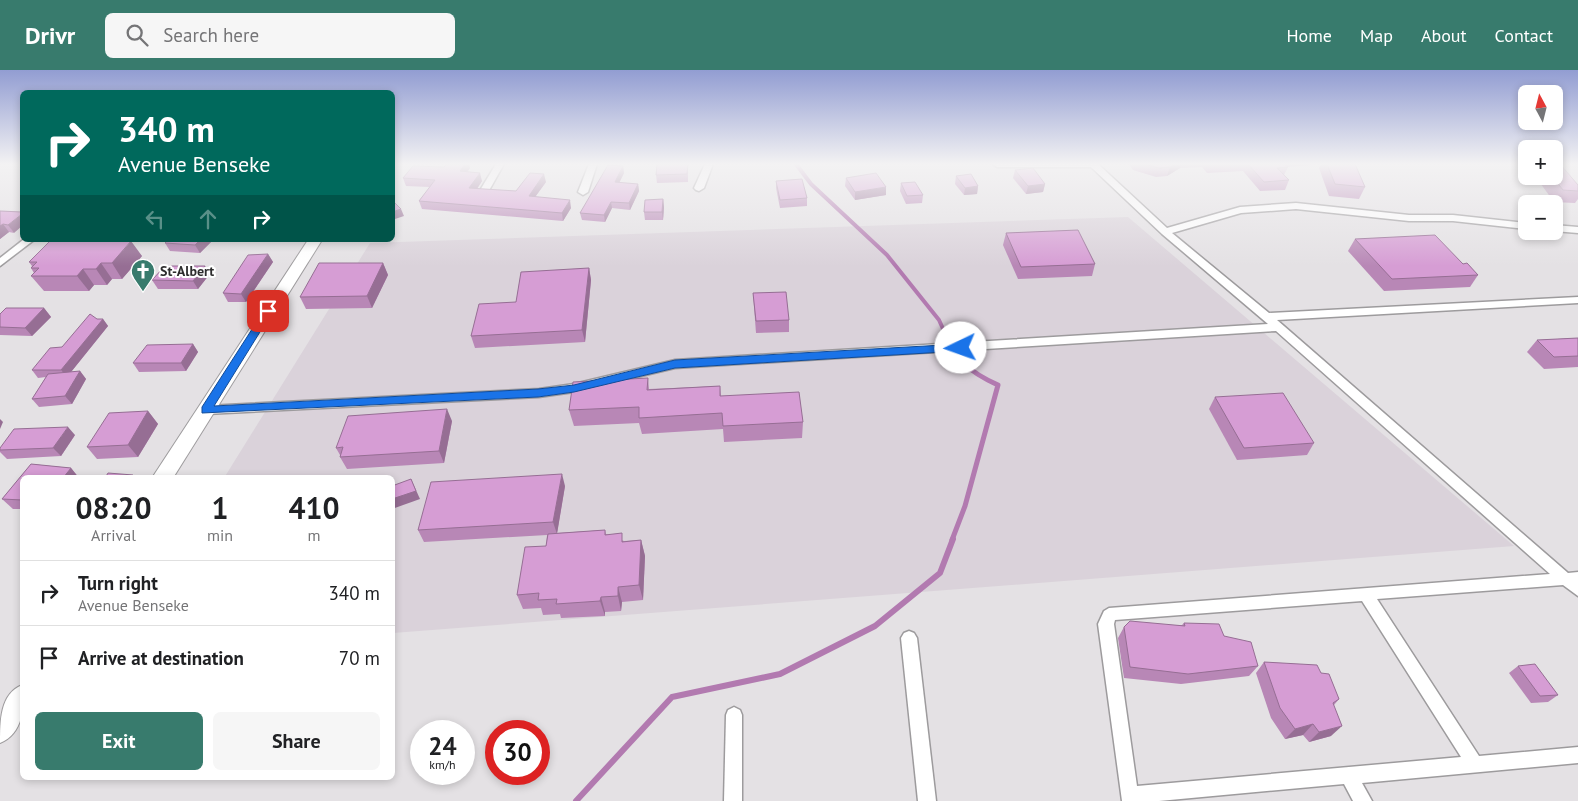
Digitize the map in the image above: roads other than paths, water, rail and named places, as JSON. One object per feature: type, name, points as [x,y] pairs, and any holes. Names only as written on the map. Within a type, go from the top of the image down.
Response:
[{"type":"street","points":[[1129,198],[1165,232],[1572,578],[1578,590]]},
{"type":"street","points":[[1165,232],[1240,210],[1296,206],[1409,218],[1452,218],[1518,225]]},
{"type":"street","points":[[1563,229],[1578,230]]},
{"type":"street","points":[[0,263],[26,242]]},
{"type":"street","points":[[164,475],[314,242]]},
{"type":"street","points":[[1267,317],[1578,300]]},
{"type":"street","points":[[206,410],[538,393],[574,388],[675,364],[961,348],[1278,327]]},
{"type":"street","points":[[1572,578],[1114,613],[1109,616],[1106,624],[1130,798],[1474,763],[1578,755]]},
{"type":"street","points":[[1366,595],[1474,763]]},
{"type":"street","points":[[909,638],[927,801]]},
{"type":"street","points":[[0,731],[20,699]]},
{"type":"street","points":[[733,801],[734,715]]},
{"type":"street","points":[[1349,777],[1364,801]]},
{"type":"waterway","points":[[826,198],[887,255],[939,320],[944,331]]},
{"type":"waterway","points":[[944,330],[954,350],[965,364],[978,375],[998,385],[965,506],[952,540]]},
{"type":"waterway","points":[[576,801],[672,697],[780,674],[875,626],[940,573],[953,539]]},
{"type":"place","name":"St-Albert","points":[[143,292]]}]
